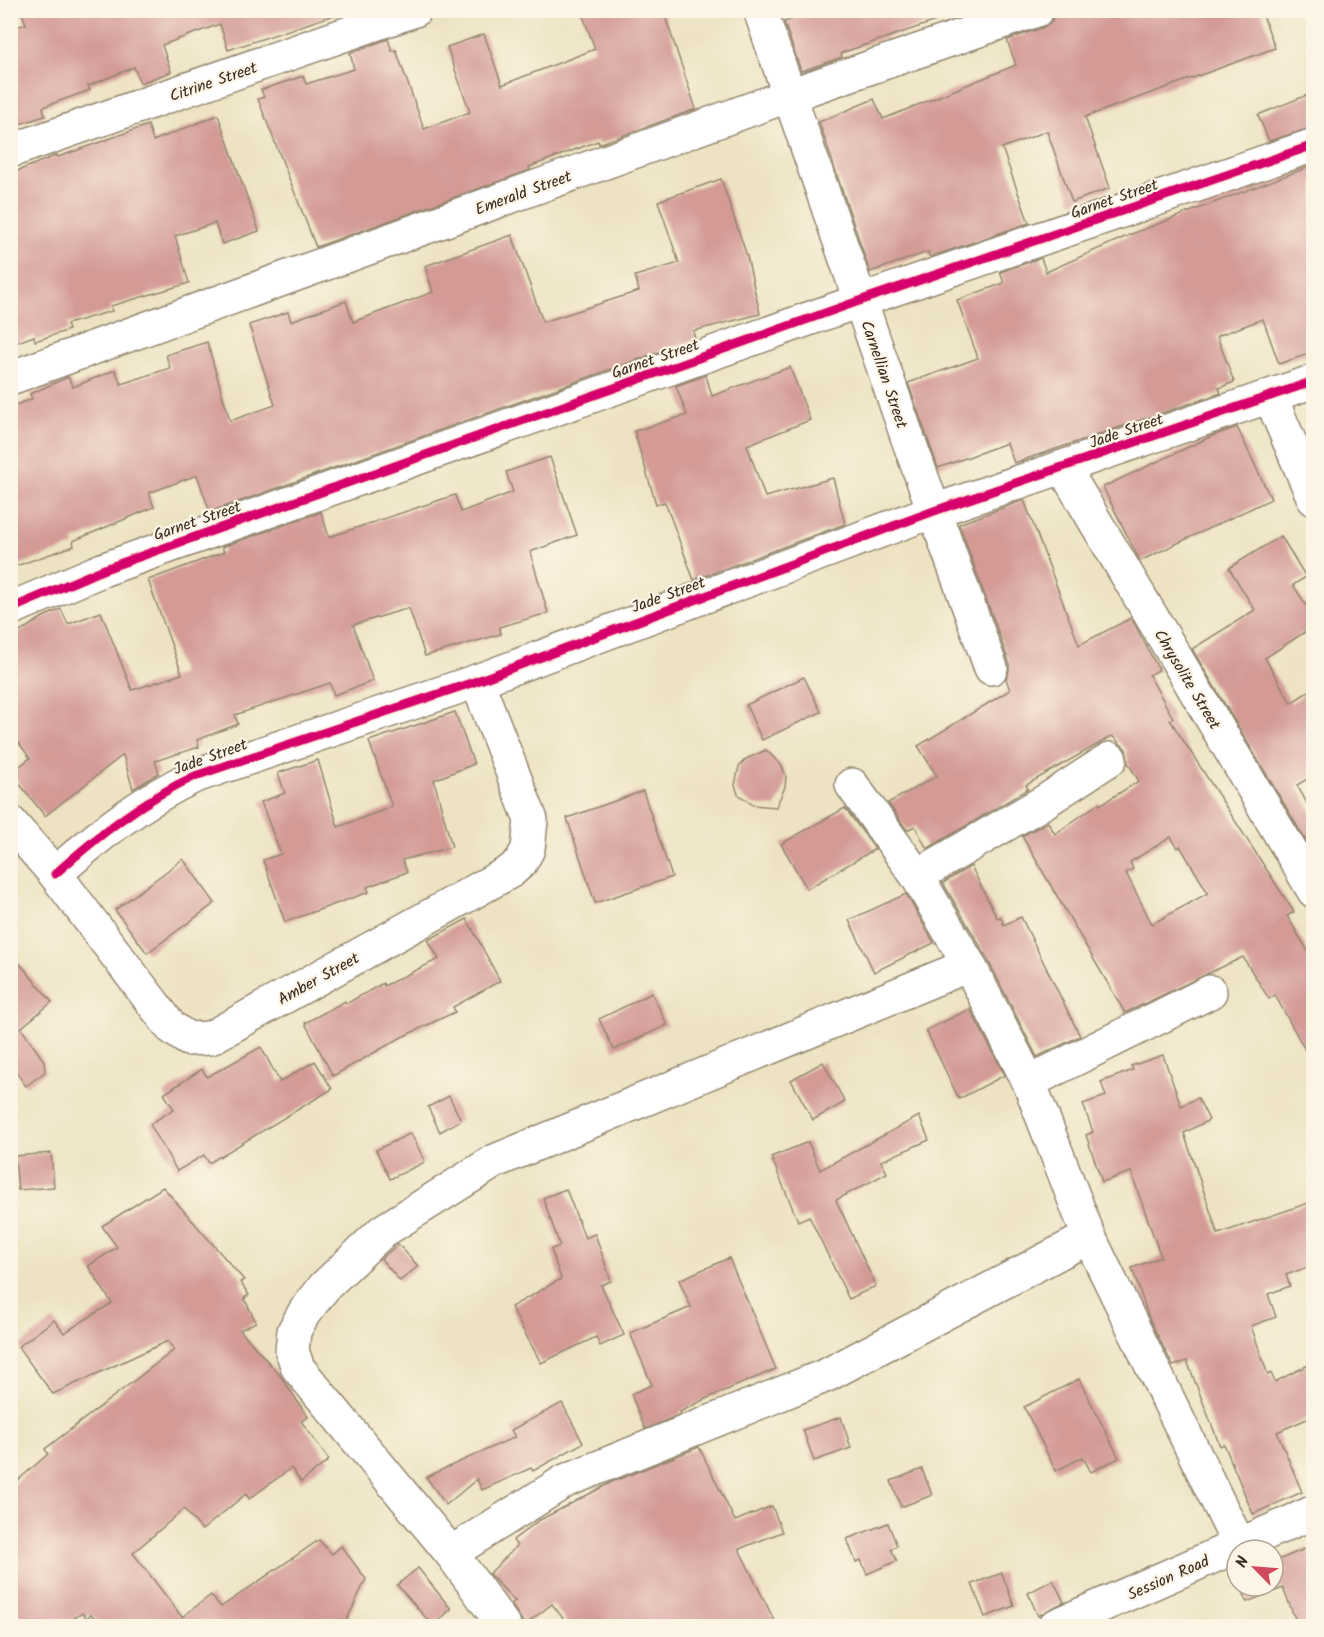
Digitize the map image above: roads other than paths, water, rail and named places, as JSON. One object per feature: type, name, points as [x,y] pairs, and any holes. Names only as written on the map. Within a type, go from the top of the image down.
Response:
[{"type":"street","name":"Citrine Street","points":[[10,151],[415,10]]},
{"type":"street","name":"Carnellian Street","points":[[760,10],[859,301],[991,668]]},
{"type":"street","name":"Emerald Street","points":[[10,378],[790,96],[1037,10]]},
{"type":"street","name":"Garnet Street","points":[[10,609],[102,570],[859,301],[1314,145]]},
{"type":"street","name":"Jade Street","points":[[55,874],[131,811],[185,780],[477,681],[934,511],[1314,381]]},
{"type":"street","points":[[1270,396],[1314,499]]},
{"type":"street","name":"Chrysolite Street","points":[[1063,467],[1314,891]]},
{"type":"street","name":"Amber Street","points":[[10,822],[55,874],[171,1027],[188,1039],[210,1038],[501,877],[521,862],[528,849],[531,820],[477,681]]},
{"type":"street","points":[[917,876],[1044,802],[1110,759]]},
{"type":"street","points":[[852,784],[917,876],[969,965],[1029,1082],[1089,1237],[1236,1538]]},
{"type":"street","points":[[504,1626],[451,1553],[298,1368],[292,1350],[294,1331],[304,1313],[325,1286],[383,1231],[495,1161],[969,965]]},
{"type":"street","points":[[1029,1082],[1210,992]]},
{"type":"street","points":[[451,1553],[565,1481],[827,1375],[1089,1237]]},
{"type":"street","name":"Session Road","points":[[1255,1538],[1314,1512]]},
{"type":"street","name":"Session Road","points":[[1055,1626],[1225,1551]]}]
